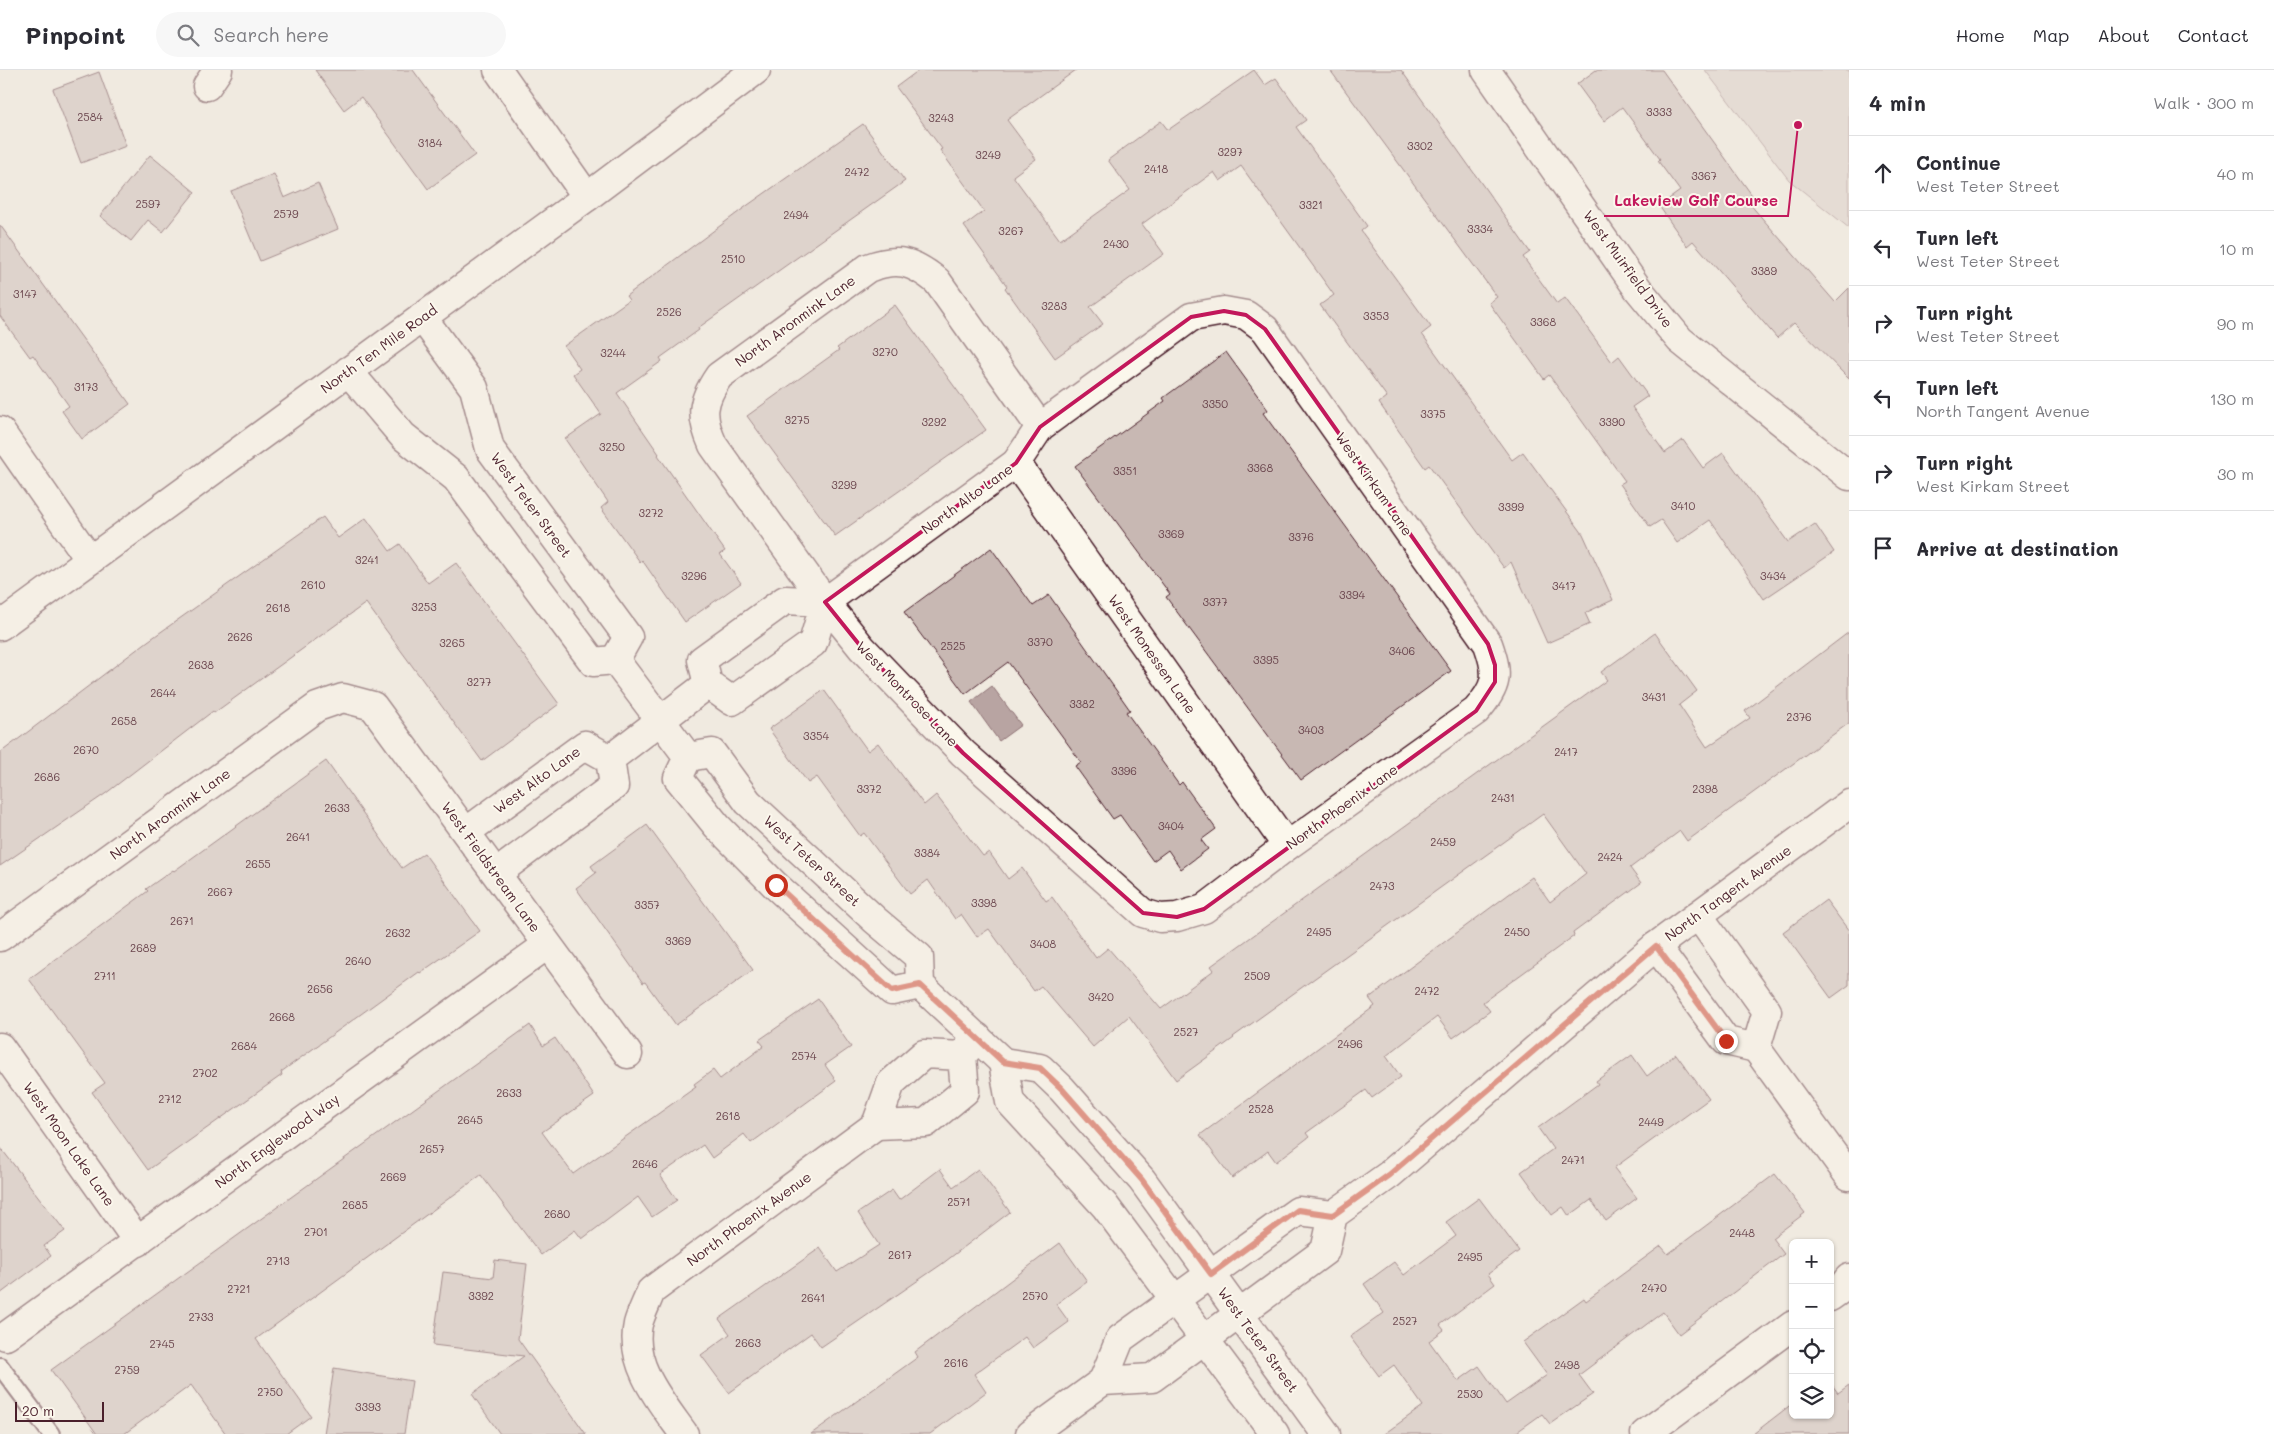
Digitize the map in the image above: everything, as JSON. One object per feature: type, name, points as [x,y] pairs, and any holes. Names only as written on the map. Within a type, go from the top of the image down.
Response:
[{"type":"street","points":[[498,70],[587,197]]},
{"type":"street","name":"North Ten Mile Road","points":[[0,626],[587,197],[756,70]]},
{"type":"street","name":"West Muirfield Drive","points":[[1486,70],[1638,289],[1680,340],[1849,476]]},
{"type":"street","name":"North Aronmink Lane","points":[[703,407],[708,391],[719,376],[868,268],[886,261],[906,262],[923,270],[937,281],[1040,427]]},
{"type":"street","name":"North Alto Lane","points":[[825,602],[1016,463],[1040,427],[1191,317],[1224,311]]},
{"type":"street","name":"West Kirkam Lane","points":[[1224,311],[1246,315],[1265,329],[1488,644],[1495,665],[1496,682]]},
{"type":"street","name":"West Teter Street","points":[[422,317],[474,388],[490,449],[628,637],[616,660]]},
{"type":"street","points":[[348,371],[404,436],[456,478],[594,662],[616,660],[688,757],[678,778],[716,826],[776,885],[892,991],[920,985],[969,1047],[1003,1062],[1010,1102],[1105,1206],[1177,1299],[1275,1434]]},
{"type":"street","name":"West Montrose Lane","points":[[703,407],[704,426],[713,445],[825,602],[862,648],[963,753],[1110,886],[1143,913],[1160,918],[1177,917]]},
{"type":"street","points":[[0,431],[90,560]]},
{"type":"street","name":"West Monessen Lane","points":[[1016,463],[1287,846]]},
{"type":"street","points":[[785,600],[825,602],[813,643],[732,701],[708,684],[702,660],[785,600]]},
{"type":"street","name":"North Phoenix Lane","points":[[1177,917],[1204,909],[1287,846],[1476,711],[1487,699],[1496,682]]},
{"type":"street","points":[[497,873],[614,786],[610,759],[708,684]]},
{"type":"street","name":"North Aronmink Lane","points":[[0,937],[317,707],[343,698]]},
{"type":"street","name":"West Fieldstream Lane","points":[[343,698],[373,706],[628,1054]]},
{"type":"street","name":"West Alto Lane","points":[[466,832],[584,745],[610,759]]},
{"type":"street","name":"West Teter Street","points":[[688,757],[712,753],[748,802],[875,920],[919,957],[920,985]]},
{"type":"street","name":"North Tangent Avenue","points":[[1333,1215],[1389,1175],[1656,946],[1849,804]]},
{"type":"street","points":[[1698,915],[1767,1012],[1756,1048]]},
{"type":"street","name":"North Englewood Way","points":[[6,1336],[547,945]]},
{"type":"street","points":[[1656,946],[1726,1041],[1756,1048],[1849,1176]]},
{"type":"street","name":"West Moon Lake Lane","points":[[0,1047],[138,1242]]},
{"type":"street","points":[[969,1047],[964,1091],[926,1123],[876,1125],[891,1083],[924,1054],[969,1047]]},
{"type":"street","name":"West Teter Street","points":[[1003,1062],[1040,1068],[1062,1089],[1142,1180],[1326,1434]]},
{"type":"street","name":"North Phoenix Avenue","points":[[684,1434],[653,1390],[639,1359],[638,1324],[651,1291],[876,1125]]},
{"type":"street","points":[[1030,1434],[1103,1381],[1120,1339],[1298,1210],[1333,1215],[1325,1251],[1205,1340],[1152,1378],[1103,1381]]},
{"type":"street","points":[[1834,1294],[1840,1290],[1849,1278]]},
{"type":"street","points":[[1645,1434],[1789,1328]]},
{"type":"lane","points":[[0,1366],[51,1434]]},
{"type":"highlighted area","points":[[1224,311],[1246,315],[1265,329],[1488,644],[1495,665],[1495,682],[1476,711],[1204,909],[1177,917],[1143,913],[963,753],[862,648],[825,602],[1016,463],[1040,427],[1191,317]]},
{"type":"shaded area","points":[[1705,70],[1849,70],[1849,228],[1789,180]]},
{"type":"shaded area","points":[[992,686],[1021,725],[999,741],[971,702]]},
{"type":"building","points":[[315,70],[413,70],[475,155],[428,189],[361,97],[344,110]]},
{"type":"building","points":[[919,70],[1076,70],[1007,120],[1036,159],[1013,176],[1060,240],[1130,190],[1108,160],[1161,121],[1168,130],[1254,70],[1265,85],[1276,78],[1306,120],[1296,127],[1367,226],[1361,231],[1431,327],[1422,334],[1512,460],[1523,452],[1583,534],[1613,600],[1585,613],[1590,624],[1547,643],[1511,562],[1504,568],[1429,465],[1425,468],[1379,403],[1387,397],[1320,305],[1334,295],[1241,166],[1220,181],[1214,172],[1142,224],[1164,254],[1090,307],[1103,324],[1055,358],[964,226],[984,211],[940,150],[942,149],[896,87]]},
{"type":"building","points":[[1330,70],[1401,70],[1530,252],[1523,257],[1557,304],[1565,298],[1612,362],[1619,356],[1648,396],[1632,407],[1665,453],[1683,440],[1703,468],[1723,453],[1788,542],[1815,524],[1834,552],[1764,599],[1710,520],[1677,543],[1661,520],[1650,527],[1620,484],[1625,481],[1549,375],[1544,379],[1489,303],[1497,297]]},
{"type":"building","points":[[1596,70],[1662,70],[1754,198],[1748,202],[1835,302],[1849,288],[1849,379],[1794,323],[1777,338],[1693,241],[1687,246],[1659,206],[1680,191],[1658,161],[1660,159],[1622,107],[1604,121],[1577,84]]},
{"type":"building","points":[[99,72],[126,146],[81,163],[53,89]]},
{"type":"building","points":[[863,124],[905,181],[698,328],[699,330],[660,358],[662,361],[617,393],[725,551],[720,554],[741,583],[685,622],[642,560],[640,562],[601,508],[608,502],[565,439],[601,414],[573,374],[580,369],[564,346],[629,300],[626,296],[748,205]]},
{"type":"building","points":[[150,155],[195,192],[163,232],[148,220],[131,241],[100,216]]},
{"type":"building","points":[[274,174],[284,198],[318,183],[338,229],[260,261],[231,191]]},
{"type":"building","points":[[0,225],[130,404],[82,439],[62,411],[69,406],[33,355],[30,357],[0,316]]},
{"type":"building","points":[[895,305],[986,430],[835,536],[747,416],[839,350],[837,348]]},
{"type":"building","points":[[1226,352],[1268,410],[1263,413],[1451,671],[1301,780],[1166,597],[1170,594],[1075,466],[1165,401],[1163,398]]},
{"type":"building","points":[[323,517],[338,538],[366,518],[390,551],[400,544],[428,583],[456,563],[559,704],[482,761],[366,603],[214,713],[213,711],[105,794],[0,866],[0,753],[148,641]]},
{"type":"building","points":[[991,548],[1033,606],[1049,595],[1130,710],[1126,712],[1179,785],[1182,782],[1216,829],[1201,840],[1208,849],[1181,869],[1168,850],[1153,861],[1120,815],[1113,819],[1075,766],[1081,762],[1008,662],[965,694],[904,612]]},
{"type":"building","points":[[1849,632],[1849,723],[1687,841],[1680,831],[1630,868],[1641,883],[1573,933],[1574,936],[1483,1002],[1490,1011],[1453,1038],[1437,1017],[1386,1056],[1401,1077],[1372,1098],[1366,1090],[1306,1133],[1309,1137],[1276,1162],[1268,1151],[1232,1178],[1200,1135],[1375,1006],[1369,998],[1532,877],[1550,902],[1586,874],[1543,814],[1176,1080],[1129,1016],[1093,1047],[1041,986],[1034,991],[989,929],[977,937],[961,914],[955,919],[928,880],[910,894],[864,833],[860,836],[817,777],[808,783],[769,729],[824,690],[868,751],[878,743],[924,805],[936,795],[983,856],[989,852],[1008,879],[1022,868],[1046,901],[1052,897],[1096,958],[1108,948],[1161,1009],[1214,970],[1211,966],[1607,680],[1601,672],[1655,633],[1697,691],[1679,705],[1707,747],[1750,718],[1745,711]]},
{"type":"building","points":[[326,761],[402,868],[424,853],[480,931],[419,972],[281,1072],[282,1075],[148,1170],[92,1092],[105,1083],[29,979],[148,891],[146,889],[174,871]]},
{"type":"building","points":[[647,825],[753,970],[676,1025],[645,982],[643,983],[576,888],[596,873],[591,866]]},
{"type":"building","points":[[1826,900],[1849,931],[1849,985],[1831,998],[1783,932]]},
{"type":"building","points":[[818,999],[851,1047],[825,1065],[836,1081],[751,1143],[744,1134],[712,1158],[703,1145],[660,1175],[677,1200],[652,1217],[638,1197],[582,1239],[575,1230],[541,1255],[481,1175],[256,1339],[311,1416],[286,1434],[226,1434],[191,1385],[124,1434],[97,1434],[51,1370],[530,1025],[543,1046],[555,1038],[594,1096],[542,1132],[573,1174],[696,1087],[694,1084],[713,1070],[720,1079],[764,1046],[759,1040]]},
{"type":"building","points":[[1676,1054],[1709,1099],[1614,1168],[1637,1198],[1606,1221],[1591,1200],[1569,1216],[1563,1207],[1552,1215],[1521,1172],[1553,1149],[1538,1128],[1598,1084],[1596,1081],[1632,1055],[1647,1076]]},
{"type":"building","points":[[0,1147],[65,1231],[44,1246],[51,1256],[0,1294]]},
{"type":"building","points":[[940,1169],[953,1187],[978,1169],[1010,1212],[942,1264],[821,1347],[811,1333],[729,1393],[701,1355],[730,1334],[719,1319],[820,1248],[837,1272],[879,1245],[858,1213],[892,1190],[899,1200]]},
{"type":"building","points":[[1775,1174],[1805,1213],[1772,1238],[1784,1254],[1679,1334],[1663,1312],[1579,1375],[1593,1394],[1550,1424],[1542,1414],[1514,1434],[1384,1434],[1423,1406],[1394,1365],[1379,1376],[1350,1337],[1384,1313],[1364,1284],[1394,1262],[1404,1275],[1456,1236],[1446,1222],[1479,1198],[1519,1251],[1488,1274],[1495,1284],[1440,1325],[1444,1330],[1429,1341],[1458,1381],[1479,1366],[1506,1404],[1547,1375],[1523,1342],[1584,1298],[1586,1301],[1661,1246],[1668,1254]]},
{"type":"building","points":[[1060,1243],[1087,1281],[1056,1304],[1069,1322],[1033,1348],[1025,1337],[974,1374],[986,1392],[930,1434],[811,1434],[918,1357],[915,1352]]},
{"type":"building","points":[[495,1260],[527,1264],[518,1339],[586,1434],[500,1434],[472,1394],[524,1356],[433,1345],[443,1272],[493,1278]]},
{"type":"building","points":[[334,1368],[412,1381],[404,1434],[324,1434]]},
{"type":"building","points":[[1849,1385],[1849,1434],[1753,1434],[1789,1406],[1789,1419],[1834,1419],[1834,1388],[1838,1393]]},
{"type":"place","name":"Lakeview Golf Course","points":[[1798,125]]},
{"type":"route","points":[[776,885],[846,951],[892,991],[920,985],[1003,1062],[1040,1068],[1062,1089],[1142,1180],[1211,1274],[1298,1210],[1333,1215],[1389,1175],[1656,946],[1726,1041]]}]
